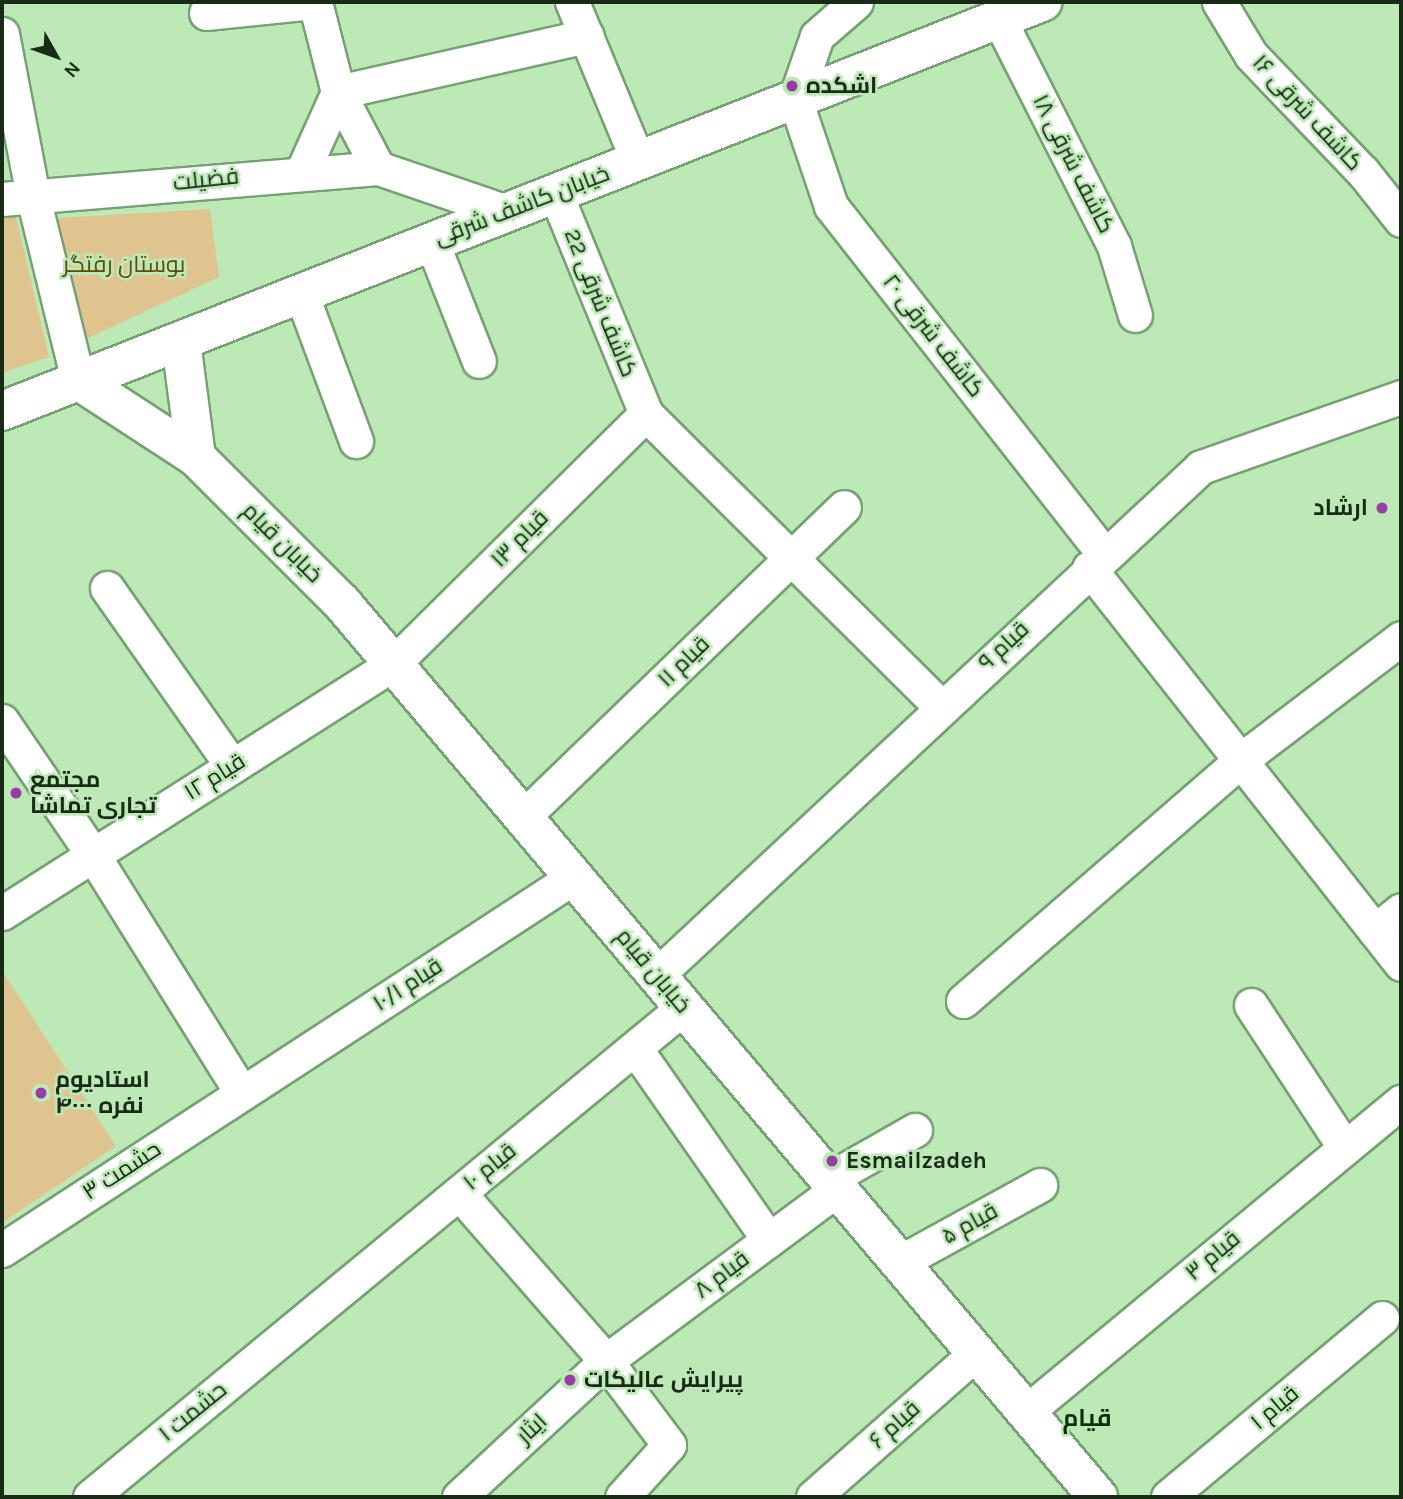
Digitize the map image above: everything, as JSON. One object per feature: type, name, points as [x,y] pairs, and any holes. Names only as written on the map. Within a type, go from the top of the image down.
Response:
[{"type":"main road","name":"خیابان کاشف شرقی","points":[[2,411],[181,342],[504,211],[1042,2]]},
{"type":"main road","points":[[181,342],[196,457]]},
{"type":"main road","name":"خیابان قیام","points":[[78,380],[196,457],[342,603],[1098,1497]]},
{"type":"street","points":[[206,13],[315,2],[338,92],[379,167]]},
{"type":"street","points":[[572,2],[638,161]]},
{"type":"street","points":[[795,99],[817,37],[856,2]]},
{"type":"street","name":"کاشف شرقی ۱۶","points":[[1219,2],[1251,55],[1363,172],[1401,220]]},
{"type":"street","name":"کاشف شرقی ۱۸","points":[[999,19],[1114,246],[1135,315]]},
{"type":"street","points":[[2,34],[18,198],[78,380]]},
{"type":"street","points":[[338,92],[587,36]]},
{"type":"street","points":[[303,170],[338,92]]},
{"type":"street","name":"کاشف شرقی ۲۰","points":[[795,99],[831,206],[1241,760],[1401,964]]},
{"type":"street","name":"فضیلت","points":[[18,198],[303,170],[379,167],[504,211]]},
{"type":"street","name":"کاشف شرقی 22","points":[[555,192],[646,414]]},
{"type":"street","points":[[431,240],[479,361]]},
{"type":"street","points":[[301,293],[356,441]]},
{"type":"street","name":"قیام ۹","points":[[657,975],[940,706],[1201,467],[1401,397]]},
{"type":"street","points":[[646,414],[940,706]]},
{"type":"street","name":"قیام ۱۳","points":[[393,664],[646,414]]},
{"type":"street","name":"قیام ۱۱","points":[[523,817],[844,507]]},
{"type":"street","points":[[107,588],[232,766]]},
{"type":"street","points":[[962,1001],[1241,760],[1401,638]]},
{"type":"street","name":"قیام ۱۲","points":[[2,913],[393,664]]},
{"type":"street","points":[[2,721],[93,855],[242,1093]]},
{"type":"street","name":"قیام ۱۰/۱","points":[[242,1093],[573,877]]},
{"type":"street","points":[[1375,930],[1401,910]]},
{"type":"street","points":[[1251,1005],[1345,1148]]},
{"type":"street","name":"قیام ۱۰","points":[[297,1327],[684,1007]]},
{"type":"street","points":[[635,1048],[769,1240]]},
{"type":"street","name":"حشمت ۳","points":[[2,1250],[242,1093]]},
{"type":"street","name":"قیام ۳","points":[[1026,1412],[1401,1102]]},
{"type":"street","name":"قیام ۸","points":[[606,1361],[769,1240],[833,1184],[915,1130]]},
{"type":"street","name":"قیام ۵","points":[[900,1262],[1040,1185]]},
{"type":"street","points":[[459,1193],[606,1361],[669,1446],[622,1497]]},
{"type":"street","name":"قیام ۱","points":[[1168,1497],[1382,1318]]},
{"type":"street","name":"حشمت ۱","points":[[90,1497],[297,1327]]},
{"type":"street","name":"قیام ۶","points":[[813,1497],[976,1353]]},
{"type":"street","name":"ایثار","points":[[459,1497],[606,1361]]},
{"type":"green space","name":"بوستان رفتگر","points":[[210,209],[219,277],[86,339],[57,218]]},
{"type":"green space","name":"بوستان رفتگر","points":[[16,217],[49,357],[2,373],[2,218]]},
{"type":"green space","name":"استادیوم ۴۰۰۰ نفره","points":[[2,973],[116,1146],[2,1223]]},
{"type":"place","name":"اشکده","points":[[792,86]]},
{"type":"place","name":"ارشاد","points":[[1382,508]]},
{"type":"place","name":"مجتمع تجاری تماشا","points":[[16,793]]},
{"type":"place","name":"استادیوم ۴۰۰۰ نفره","points":[[41,1093]]},
{"type":"place","name":"Esmailzadeh","points":[[832,1161]]},
{"type":"place","name":"پیرایش عالیکات","points":[[570,1380]]},
{"type":"district","name":"قیام","points":[[1087,1419]]}]
